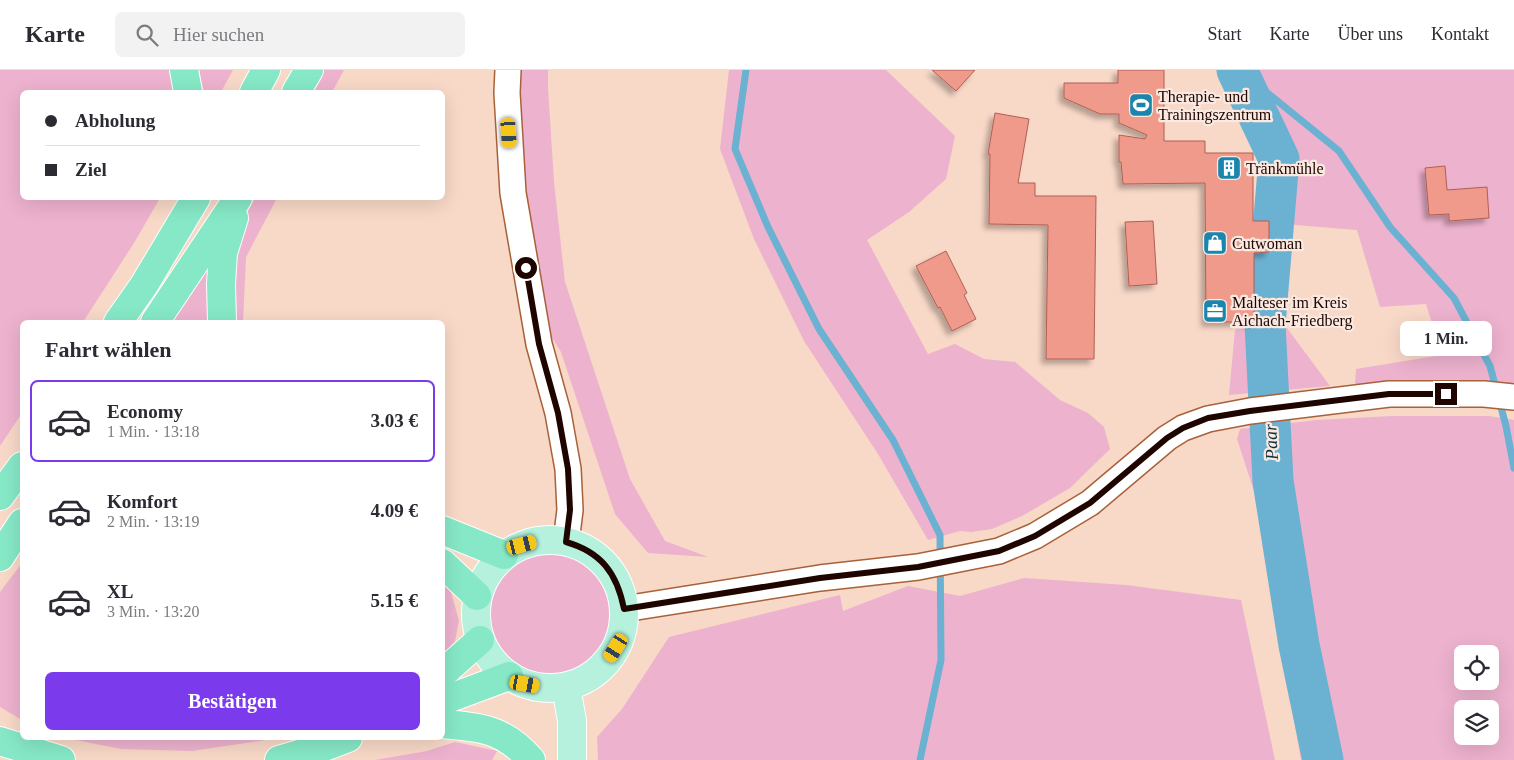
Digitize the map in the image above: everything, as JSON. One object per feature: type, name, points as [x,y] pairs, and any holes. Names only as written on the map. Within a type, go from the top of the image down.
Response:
[{"type":"highway","points":[[184,70],[188,90]]},
{"type":"highway","points":[[255,90],[266,70]]},
{"type":"highway","points":[[297,90],[309,70]]},
{"type":"highway","points":[[144,284],[172,200]]},
{"type":"highway","points":[[119,320],[144,284],[195,200]]},
{"type":"highway","points":[[156,320],[238,200]]},
{"type":"highway","points":[[222,320],[220,284],[223,253],[238,200]]},
{"type":"highway","points":[[0,496],[20,469]]},
{"type":"highway","points":[[1,555],[20,526]]},
{"type":"highway","points":[[445,531],[504,555]]},
{"type":"highway","points":[[1,555],[20,535]]},
{"type":"highway","points":[[445,566],[477,596]]},
{"type":"highway","points":[[445,671],[480,640]]},
{"type":"highway","points":[[445,700],[509,676]]},
{"type":"highway","points":[[445,724],[492,731],[518,746],[531,760]]},
{"type":"highway","points":[[279,760],[343,740]]},
{"type":"highway","points":[[0,741],[61,760]]},
{"type":"main road","points":[[542,540],[566,542],[590,552],[601,560],[611,572],[620,591],[624,609],[621,635],[609,659],[588,678],[566,687],[547,688],[525,684],[509,676],[490,659],[480,640],[475,616],[477,596],[487,574],[504,555],[522,545],[542,540]]},
{"type":"main road","points":[[566,687],[572,721],[572,760]]},
{"type":"street","points":[[508,70],[507,93],[514,193],[539,344],[558,413],[568,469],[570,510],[566,542]]},
{"type":"street","points":[[624,609],[820,578],[918,567],[999,551],[1035,536],[1090,503],[1167,438],[1183,428],[1208,418],[1389,394],[1484,394],[1514,397]]},
{"type":"shaded area","points":[[0,70],[175,70],[180,90],[20,90],[20,200],[159,200],[134,243],[84,320],[20,320],[20,416],[0,446]]},
{"type":"shaded area","points":[[199,70],[233,70],[222,90],[204,90]]},
{"type":"shaded area","points":[[321,70],[344,70],[333,90],[311,90]]},
{"type":"shaded area","points":[[516,70],[548,70],[554,182],[565,282],[630,479],[665,541],[708,557],[648,553],[615,514],[561,352],[546,328],[520,186]]},
{"type":"shaded area","points":[[729,70],[886,70],[955,136],[946,179],[909,212],[867,240],[928,354],[955,344],[984,359],[1015,362],[1060,400],[1088,413],[1104,427],[1110,449],[1070,488],[1022,516],[992,529],[971,532],[960,531],[928,540],[878,454],[804,341],[754,239],[720,149]]},
{"type":"shaded area","points":[[1257,70],[1514,70],[1514,386],[1481,384],[1355,385],[1356,369],[1442,355],[1426,304],[1380,307],[1357,230],[1283,224],[1293,167],[1277,106]]},
{"type":"shaded area","points":[[254,200],[276,200],[246,257],[243,320],[228,320],[228,318],[242,223]]},
{"type":"shaded area","points":[[211,260],[212,320],[172,320]]},
{"type":"shaded area","points":[[1281,320],[1330,386],[1229,395],[1235,330]]},
{"type":"shaded area","points":[[1392,416],[1489,416],[1514,420],[1514,760],[1301,760],[1254,491],[1237,439],[1240,429],[1317,420]]},
{"type":"shaded area","points":[[550,540],[578,546],[602,562],[618,586],[624,614],[618,642],[602,666],[578,682],[550,688],[522,682],[498,666],[482,642],[476,614],[482,586],[498,562],[522,546]]},
{"type":"shaded area","points":[[20,566],[20,719],[0,707],[0,592]]},
{"type":"shaded area","points":[[1024,578],[1126,585],[1241,600],[1275,760],[598,760],[597,737],[622,709],[669,637],[840,595],[843,611],[908,586],[960,596]]},
{"type":"shaded area","points":[[445,585],[451,592],[459,621],[455,641],[445,653]]},
{"type":"shaded area","points":[[76,740],[266,740],[192,751],[121,749]]},
{"type":"shaded area","points":[[455,742],[497,751],[492,760],[375,760],[427,751]]},
{"type":"building","points":[[932,70],[975,70],[956,91]]},
{"type":"building","points":[[1118,70],[1164,70],[1164,141],[1205,141],[1205,153],[1253,153],[1253,221],[1269,221],[1269,252],[1254,253],[1254,322],[1206,322],[1205,183],[1123,184],[1121,162],[1119,162],[1119,135],[1145,139],[1147,135],[1119,123],[1119,114],[1100,114],[1064,98],[1064,83],[1118,83]]},
{"type":"building","points":[[995,113],[1029,119],[1018,183],[1035,183],[1035,196],[1096,196],[1094,359],[1046,359],[1048,225],[989,224],[990,154],[988,154]]},
{"type":"building","points":[[1445,166],[1447,190],[1487,187],[1489,218],[1449,221],[1449,214],[1429,215],[1425,168]]},
{"type":"building","points":[[1153,221],[1157,284],[1129,286],[1125,222]]},
{"type":"building","points":[[946,251],[967,293],[964,295],[976,319],[952,331],[916,266]]},
{"type":"waterway","points":[[746,70],[735,149],[768,227],[819,329],[893,440],[940,535],[941,660],[920,760]]},
{"type":"waterway","name":"Paar","points":[[1237,70],[1279,159],[1265,324],[1273,481],[1299,645],[1323,760]]},
{"type":"waterway","points":[[1239,70],[1339,151],[1390,227],[1454,298],[1490,366],[1506,426],[1514,468]]},
{"type":"place","name":"Therapie- und Trainingszentrum","points":[[1141,105]]},
{"type":"place","name":"Tränkmühle","points":[[1229,168]]},
{"type":"place","name":"Cutwoman","points":[[1215,243]]},
{"type":"place","name":"Malteser im Kreis Aichach-Friedberg","points":[[1215,311]]},
{"type":"route","points":[[526,268],[539,344],[558,413],[568,469],[570,510],[566,542],[590,552],[601,560],[611,572],[620,591],[624,609],[820,578],[918,567],[999,551],[1035,536],[1090,503],[1167,438],[1183,428],[1208,418],[1389,394],[1446,394]]}]
